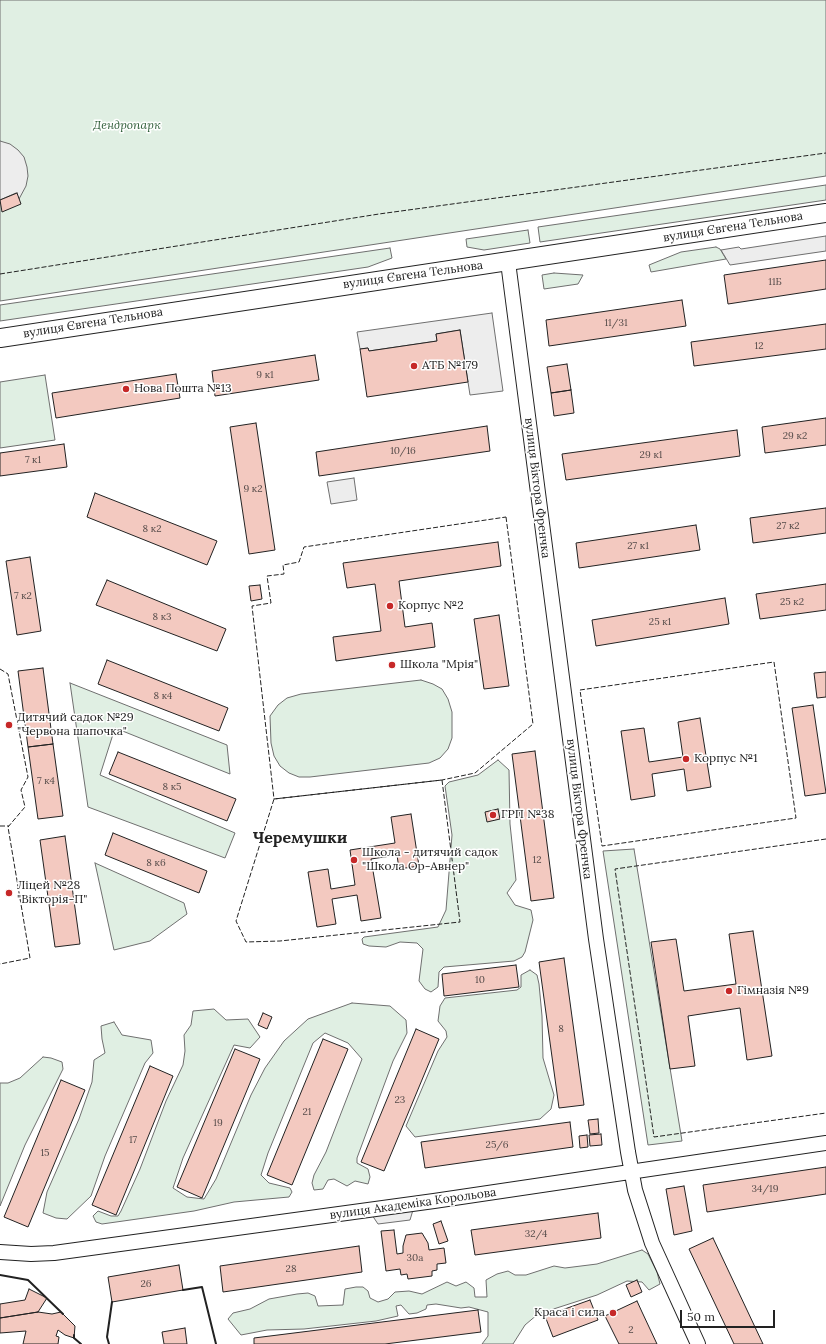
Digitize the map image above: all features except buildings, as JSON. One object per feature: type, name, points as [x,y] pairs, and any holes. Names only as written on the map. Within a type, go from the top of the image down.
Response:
[{"type":"main road","name":"вулиця Євгена Тельнова","points":[[0,338],[826,213]]},
{"type":"street","name":"вулиця Віктора Френчка","points":[[508,262],[595,932],[635,1190],[652,1243],[698,1344]]},
{"type":"street","name":"вулиця Академіка Корольова","points":[[0,1252],[30,1254],[54,1253],[427,1202],[826,1143]]},
{"type":"green space","name":"Дендропарк","points":[[0,0],[826,0],[826,176],[0,301]]},
{"type":"green space","points":[[826,185],[826,200],[540,242],[538,227]]},
{"type":"green space","points":[[528,230],[530,243],[484,250],[467,247],[466,239]]},
{"type":"green space","points":[[716,247],[720,249],[726,259],[651,272],[649,265],[681,252]]},
{"type":"green space","points":[[390,248],[392,258],[368,267],[0,321],[0,305]]},
{"type":"green space","points":[[554,273],[583,275],[578,284],[544,289],[542,275]]},
{"type":"green space","points":[[45,375],[55,440],[0,448],[0,382]]},
{"type":"green space","points":[[421,680],[442,689],[448,699],[452,712],[452,738],[448,749],[440,758],[429,763],[299,777],[289,773],[280,766],[274,756],[271,743],[270,716],[278,705],[287,698],[301,694]]},
{"type":"green space","points":[[70,683],[227,745],[230,774],[115,728],[100,775],[235,833],[225,858],[88,807]]},
{"type":"green space","points":[[498,760],[509,770],[510,824],[516,880],[507,893],[515,905],[531,910],[533,920],[525,952],[522,957],[514,961],[444,967],[439,972],[438,987],[431,992],[425,989],[419,981],[423,949],[417,943],[400,942],[386,947],[369,946],[363,944],[362,939],[364,937],[438,927],[446,910],[452,835],[445,786],[449,782],[478,775]]},
{"type":"green space","points":[[634,849],[682,1141],[648,1145],[603,851]]},
{"type":"green space","points":[[95,863],[184,903],[187,914],[150,941],[114,950]]},
{"type":"green space","points":[[530,970],[537,975],[539,984],[542,1016],[543,1058],[554,1095],[551,1109],[540,1119],[415,1137],[406,1126],[438,1051],[447,1037],[446,1031],[438,1021],[440,1006],[445,998],[517,990],[521,987],[521,975]]},
{"type":"green space","points":[[352,1003],[390,1006],[406,1020],[407,1033],[393,1061],[357,1158],[357,1163],[368,1169],[370,1177],[368,1184],[355,1181],[347,1186],[334,1179],[328,1180],[323,1189],[314,1190],[312,1183],[314,1175],[326,1152],[362,1059],[348,1043],[325,1033],[313,1043],[268,1153],[261,1175],[269,1183],[290,1188],[292,1192],[289,1197],[234,1202],[194,1211],[102,1224],[96,1222],[93,1216],[98,1211],[111,1216],[118,1216],[121,1211],[140,1169],[166,1101],[183,1065],[185,1051],[184,1035],[191,1025],[193,1011],[214,1009],[226,1020],[248,1019],[260,1037],[250,1048],[234,1045],[183,1158],[173,1188],[187,1197],[204,1199],[216,1179],[251,1095],[265,1068],[284,1041],[308,1019]]},
{"type":"green space","points":[[114,1022],[122,1035],[151,1040],[153,1053],[145,1063],[105,1156],[91,1196],[67,1219],[56,1218],[43,1213],[47,1192],[79,1119],[92,1082],[94,1060],[105,1053],[101,1026]]},
{"type":"green space","points":[[43,1057],[62,1062],[63,1069],[25,1145],[0,1206],[0,1083],[8,1083],[20,1078]]},
{"type":"green space","points":[[642,1250],[648,1254],[657,1272],[660,1284],[649,1290],[642,1282],[627,1281],[597,1295],[538,1314],[525,1325],[513,1344],[482,1344],[488,1336],[488,1312],[469,1307],[461,1308],[436,1304],[427,1305],[426,1309],[417,1313],[409,1314],[401,1305],[396,1306],[398,1316],[376,1321],[304,1329],[267,1330],[241,1335],[228,1319],[233,1313],[250,1309],[269,1299],[297,1294],[308,1293],[315,1296],[318,1306],[343,1305],[345,1289],[356,1287],[363,1287],[368,1291],[370,1298],[378,1302],[388,1299],[395,1292],[409,1291],[422,1294],[447,1282],[456,1286],[466,1282],[474,1288],[475,1297],[487,1297],[486,1280],[497,1274],[508,1271],[515,1275],[526,1275],[554,1266],[565,1268],[597,1264]]},
{"type":"shaded area","points":[[0,141],[10,144],[24,157],[28,176],[26,186],[19,199],[16,193],[0,200]]},
{"type":"shaded area","points":[[826,236],[826,251],[730,265],[721,250],[739,247],[741,249]]},
{"type":"shaded area","points":[[492,313],[503,391],[470,395],[460,330],[436,334],[437,341],[369,351],[368,348],[360,349],[357,332]]},
{"type":"shaded area","points":[[354,478],[357,500],[331,504],[327,482]]},
{"type":"shaded area","points":[[413,1210],[410,1220],[378,1224],[372,1215]]},
{"type":"fence","points":[[0,274],[379,214],[826,153]]},
{"type":"fence","points":[[506,517],[533,724],[475,773],[442,780],[274,799],[252,606],[271,603],[267,576],[284,574],[283,565],[299,562],[304,547],[506,517]]},
{"type":"fence","points":[[774,662],[796,818],[602,846],[580,690],[774,662]]},
{"type":"fence","points":[[0,669],[8,674],[28,777],[21,790],[25,807],[8,827],[30,958],[0,964]]},
{"type":"fence","points":[[442,780],[460,922],[280,941],[246,942],[236,921],[274,799],[442,780]]},
{"type":"fence","points":[[0,826],[9,826]]},
{"type":"fence","points":[[826,839],[615,869],[654,1137],[826,1113]]},
{"type":"wall","points":[[0,1275],[28,1280],[63,1314]]},
{"type":"wall","points":[[183,1290],[202,1287],[216,1344]]},
{"type":"wall","points":[[109,1344],[107,1337],[112,1302]]},
{"type":"wall","points":[[74,1335],[74,1338],[81,1344]]},
{"type":"place","name":"АТБ №179","points":[[414,366]]},
{"type":"place","name":"Нова Пошта №13","points":[[126,389]]},
{"type":"place","name":"Корпус №2","points":[[390,606]]},
{"type":"place","name":"Школа \"Мрія\"","points":[[392,665]]},
{"type":"place","name":"Дитячий садок №29 \"Червона шапочка\"","points":[[9,725]]},
{"type":"place","name":"Корпус №1","points":[[686,759]]},
{"type":"place","name":"ГРП №38","points":[[493,815]]},
{"type":"place","name":"Школа - дитячий садок \"Школа Ор-Авнер\"","points":[[354,860]]},
{"type":"place","name":"Ліцей №28 \"Вікторія-П\"","points":[[9,893]]},
{"type":"place","name":"Гімназія №9","points":[[729,991]]},
{"type":"place","name":"Краса і сила","points":[[613,1313]]},
{"type":"district","name":"Черемушки","points":[[300,838]]}]
